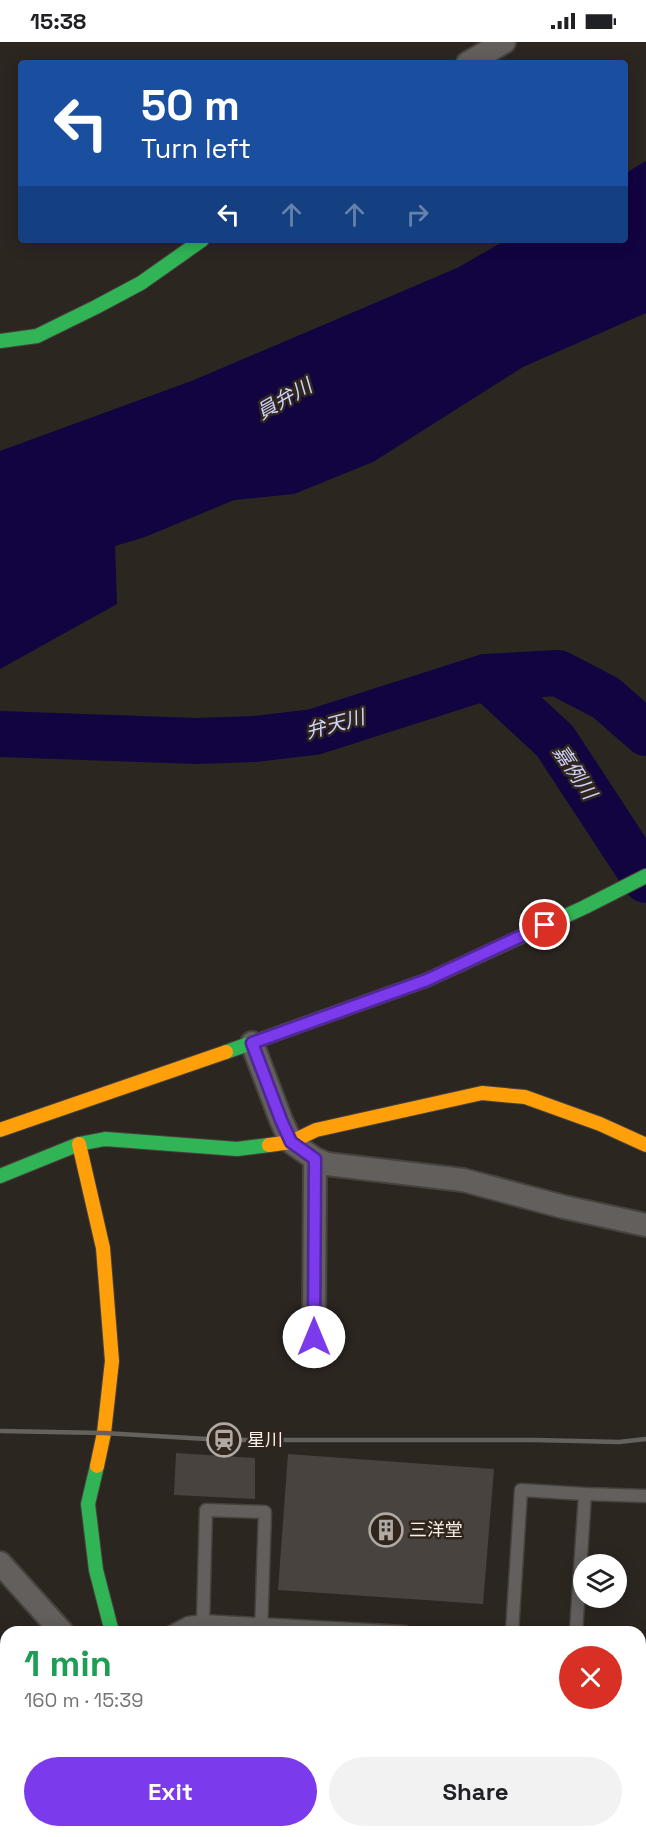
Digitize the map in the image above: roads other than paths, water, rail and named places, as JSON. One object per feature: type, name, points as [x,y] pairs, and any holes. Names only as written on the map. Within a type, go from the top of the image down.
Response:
[{"type":"street","points":[[473,60],[504,42]]},
{"type":"street","points":[[0,341],[37,336],[96,307],[141,283],[198,243]]},
{"type":"street","points":[[0,1130],[427,980],[585,907],[646,876]]},
{"type":"street","points":[[252,1043],[291,1142],[315,1159],[327,1164],[463,1180],[564,1207],[646,1225]]},
{"type":"street","points":[[0,1176],[78,1144],[105,1139],[237,1149],[291,1142],[316,1130],[482,1093],[525,1097],[600,1124],[646,1145]]},
{"type":"street","points":[[78,1144],[103,1248],[112,1361],[104,1432],[88,1504],[96,1570],[110,1626]]},
{"type":"street","points":[[314,1337],[315,1159]]},
{"type":"street","points":[[0,1563],[57,1626]]},
{"type":"lane","points":[[512,1626],[521,1491],[646,1496]]},
{"type":"lane","points":[[576,1626],[585,1494]]},
{"type":"lane","points":[[203,1621],[206,1510],[266,1512],[262,1626]]},
{"type":"lane","points":[[182,1626],[203,1621],[215,1626]]},
{"type":"water","name":"員弁川","points":[[646,161],[646,313],[523,367],[373,462],[294,494],[234,500],[145,537],[115,546],[117,604],[0,669],[0,451],[194,380],[457,268],[501,243],[628,243],[628,172]]},
{"type":"waterway","name":"弁天川","points":[[0,734],[196,741],[255,739],[314,732],[486,677],[558,673],[606,698],[646,733]]},
{"type":"waterway","name":"嘉例川","points":[[486,677],[555,741],[646,880]]},
{"type":"railway","points":[[0,1431],[104,1433],[224,1440],[619,1442],[646,1439]]},
{"type":"place","name":"星川","points":[[224,1440]]},
{"type":"place","name":"三洋堂","points":[[386,1530]]}]
